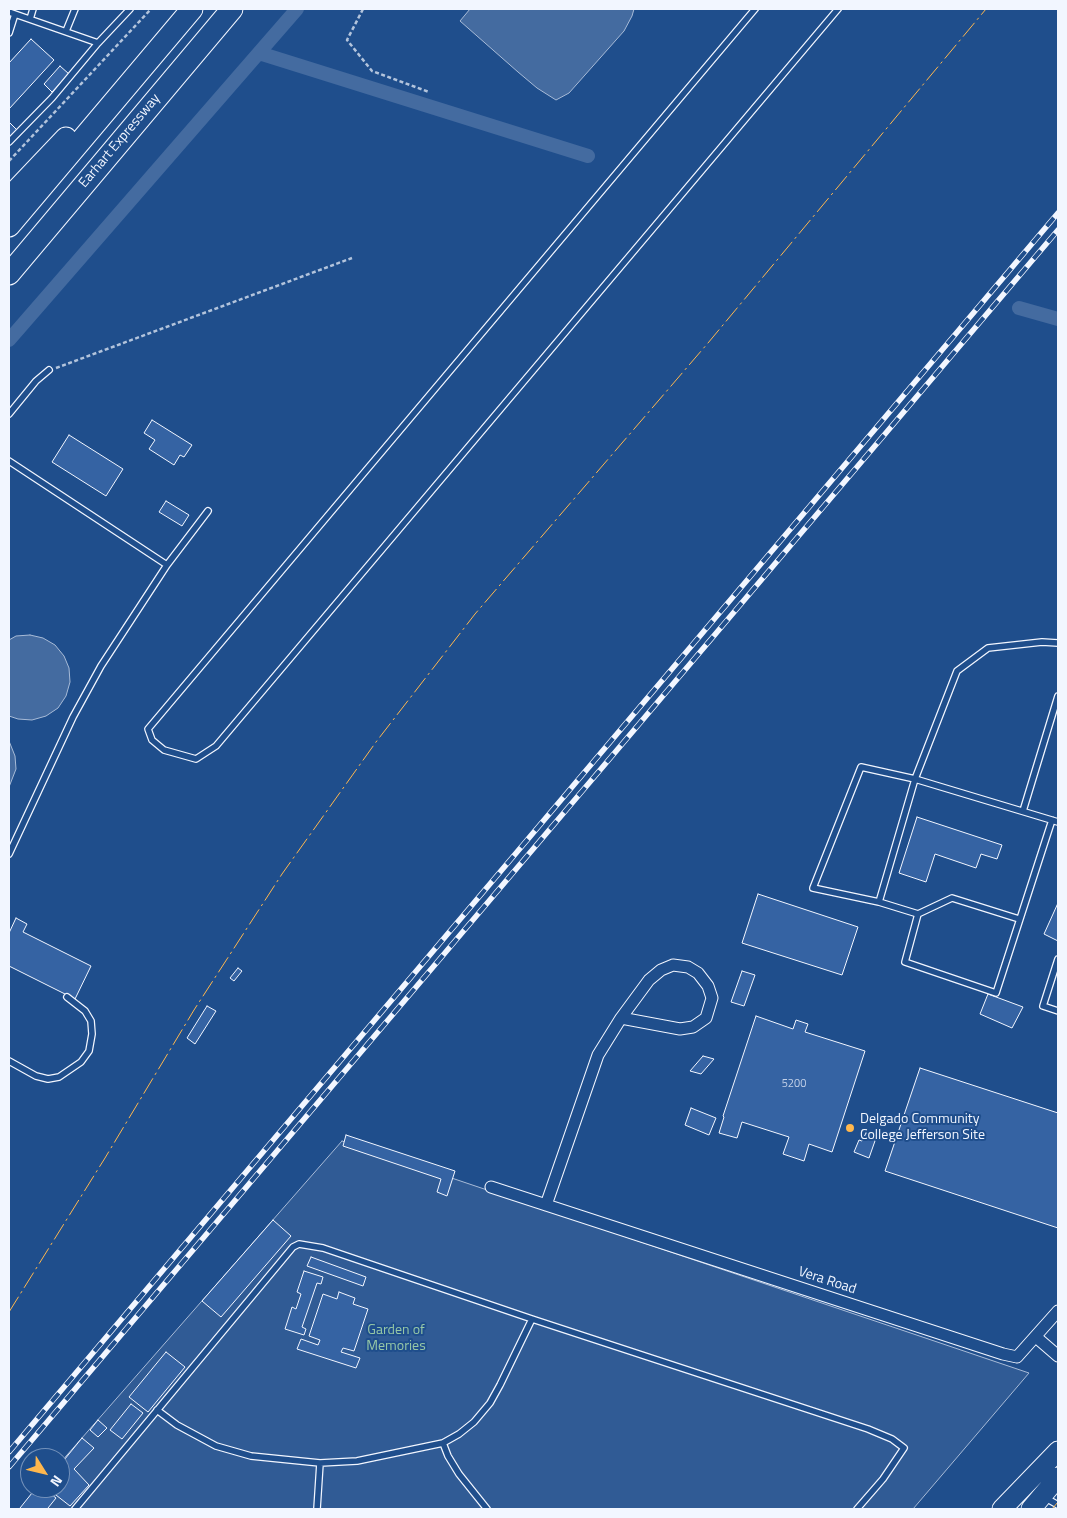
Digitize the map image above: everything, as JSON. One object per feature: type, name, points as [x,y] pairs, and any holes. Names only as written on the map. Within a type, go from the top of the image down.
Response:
[{"type":"highway","points":[[9,198],[188,9]]},
{"type":"highway","points":[[9,226],[192,9]]},
{"type":"highway","name":"Earhart Expressway","points":[[9,274],[232,9]]},
{"type":"highway","points":[[1047,1504],[1058,1451]]},
{"type":"highway","points":[[1002,1509],[1054,1472]]},
{"type":"street","points":[[490,1187],[546,1205],[598,1055],[621,1018],[649,980],[660,970],[673,965],[688,967],[698,973],[708,986],[712,998],[706,1018],[693,1027],[680,1029],[621,1018]]},
{"type":"street","name":"Vera Road","points":[[546,1205],[1004,1354],[1017,1357],[1036,1337]]},
{"type":"street","points":[[1058,1310],[1054,1323],[1036,1337],[1058,1356]]},
{"type":"lane","points":[[30,19],[34,9]]},
{"type":"lane","points":[[66,31],[75,9]]},
{"type":"lane","points":[[9,142],[52,98],[98,42],[130,9]]},
{"type":"lane","points":[[755,9],[148,729],[152,740],[164,750],[196,759],[216,746],[838,9]]},
{"type":"lane","points":[[9,33],[12,13],[98,42]]},
{"type":"lane","points":[[9,414],[36,381],[49,370]]},
{"type":"lane","points":[[9,462],[167,564]]},
{"type":"lane","points":[[9,854],[69,725],[106,658],[167,564],[208,511]]},
{"type":"lane","points":[[879,902],[915,778],[957,671],[988,648],[1042,642],[1058,644]]},
{"type":"lane","points":[[1023,811],[1058,696]]},
{"type":"lane","points":[[1019,919],[952,898],[918,914],[879,902],[813,888],[861,767],[915,778],[1058,822]]},
{"type":"lane","points":[[918,914],[905,962],[996,993],[1052,820]]},
{"type":"lane","points":[[1058,958],[1043,1006],[1058,1011]]},
{"type":"lane","points":[[9,1061],[36,1076],[48,1079],[59,1077],[81,1062],[89,1051],[92,1034],[91,1021],[85,1012],[67,997]]},
{"type":"lane","points":[[75,1509],[293,1247],[299,1244],[323,1248],[532,1319],[868,1429],[892,1439],[904,1448],[883,1479],[857,1509]]},
{"type":"lane","points":[[156,1410],[177,1425],[216,1446],[251,1456],[320,1463],[357,1461],[443,1443],[459,1434],[474,1422],[490,1403],[532,1319]]},
{"type":"lane","points":[[443,1443],[448,1456],[459,1474],[487,1509]]},
{"type":"lane","points":[[317,1509],[320,1463]]},
{"type":"lane","points":[[1047,1504],[1056,1509]]},
{"type":"path","points":[[9,161],[151,9]]},
{"type":"path","points":[[363,9],[347,40],[372,71],[429,92]]},
{"type":"path","points":[[49,370],[352,258]]},
{"type":"shaded area","points":[[470,9],[634,9],[624,31],[569,93],[556,100],[537,88],[460,21]]},
{"type":"shaded area","points":[[30,635],[43,638],[55,645],[64,656],[69,668],[70,682],[66,696],[58,708],[46,716],[32,720],[9,716],[9,640],[16,636]]},
{"type":"shaded area","points":[[9,741],[15,756],[16,769],[9,787]]},
{"type":"shaded area","name":"Garden of Memories","points":[[342,1141],[1029,1373],[913,1509],[20,1509],[29,1498],[70,1498],[70,1452]]},
{"type":"building","points":[[31,39],[54,60],[9,109],[9,63]]},
{"type":"building","points":[[60,66],[69,74],[52,92],[44,84]]},
{"type":"building","points":[[9,122],[17,130],[9,138]]},
{"type":"building","points":[[152,420],[192,445],[184,457],[180,455],[174,465],[149,449],[155,440],[144,433]]},
{"type":"building","points":[[69,435],[123,469],[106,496],[52,462]]},
{"type":"building","points":[[166,501],[189,515],[182,526],[159,512]]},
{"type":"building","points":[[917,817],[1002,845],[997,859],[981,854],[976,868],[935,854],[926,882],[899,873]]},
{"type":"building","points":[[758,894],[858,927],[842,975],[742,943]]},
{"type":"building","points":[[1058,903],[1058,941],[1044,934]]},
{"type":"building","points":[[16,918],[27,924],[23,932],[91,966],[75,999],[9,966],[9,933]]},
{"type":"building","points":[[238,968],[242,971],[234,981],[230,978]]},
{"type":"building","points":[[742,971],[755,975],[744,1006],[731,1002]]},
{"type":"building","points":[[988,994],[1023,1007],[1012,1028],[980,1014]]},
{"type":"building","points":[[207,1006],[216,1011],[195,1044],[187,1038]]},
{"type":"building","points":[[756,1016],[793,1029],[796,1020],[808,1024],[805,1032],[865,1051],[832,1152],[809,1144],[804,1161],[783,1154],[789,1137],[742,1122],[737,1138],[719,1133]]},
{"type":"building","points":[[703,1056],[714,1059],[701,1074],[690,1071]]},
{"type":"building","points":[[920,1068],[1058,1113],[1058,1228],[885,1171]]},
{"type":"building","points":[[691,1108],[716,1118],[709,1135],[685,1125]]},
{"type":"building","points":[[866,1133],[876,1138],[869,1158],[854,1152],[859,1140],[862,1141]]},
{"type":"building","points":[[346,1135],[455,1171],[447,1196],[437,1192],[441,1179],[343,1146]]},
{"type":"building","points":[[273,1220],[291,1236],[221,1317],[202,1301]]},
{"type":"building","points":[[311,1257],[366,1277],[363,1286],[307,1266]]},
{"type":"building","points":[[304,1271],[323,1277],[321,1284],[317,1283],[302,1327],[306,1329],[304,1335],[285,1329],[292,1307],[296,1309],[301,1294],[297,1292]]},
{"type":"building","points":[[339,1292],[355,1298],[353,1304],[368,1309],[354,1351],[343,1348],[341,1352],[360,1358],[356,1368],[297,1349],[301,1339],[318,1345],[320,1340],[309,1336],[323,1294],[337,1299]]},
{"type":"building","points":[[166,1352],[185,1367],[148,1412],[129,1397]]},
{"type":"building","points":[[131,1404],[143,1413],[122,1439],[110,1430]]},
{"type":"building","points":[[98,1420],[107,1428],[98,1437],[90,1430]]},
{"type":"building","points":[[82,1438],[94,1448],[74,1469],[89,1485],[70,1506],[60,1498],[70,1498],[70,1453]]},
{"type":"building","points":[[28,1498],[56,1498],[49,1509],[20,1508]]},
{"type":"waterway","points":[[9,340],[297,9]]},
{"type":"waterway","points":[[259,53],[588,156]]},
{"type":"waterway","points":[[1019,308],[1058,319]]},
{"type":"railway","points":[[9,1452],[1058,213]]},
{"type":"railway","points":[[9,1467],[1058,230]]},
{"type":"power","points":[[9,1312],[194,1010],[282,874],[376,742],[475,614],[708,343],[986,9]]},
{"type":"power","points":[[1052,1509],[1058,1502]]},
{"type":"place","name":"Delgado Community College Jefferson Site","points":[[850,1128]]}]
